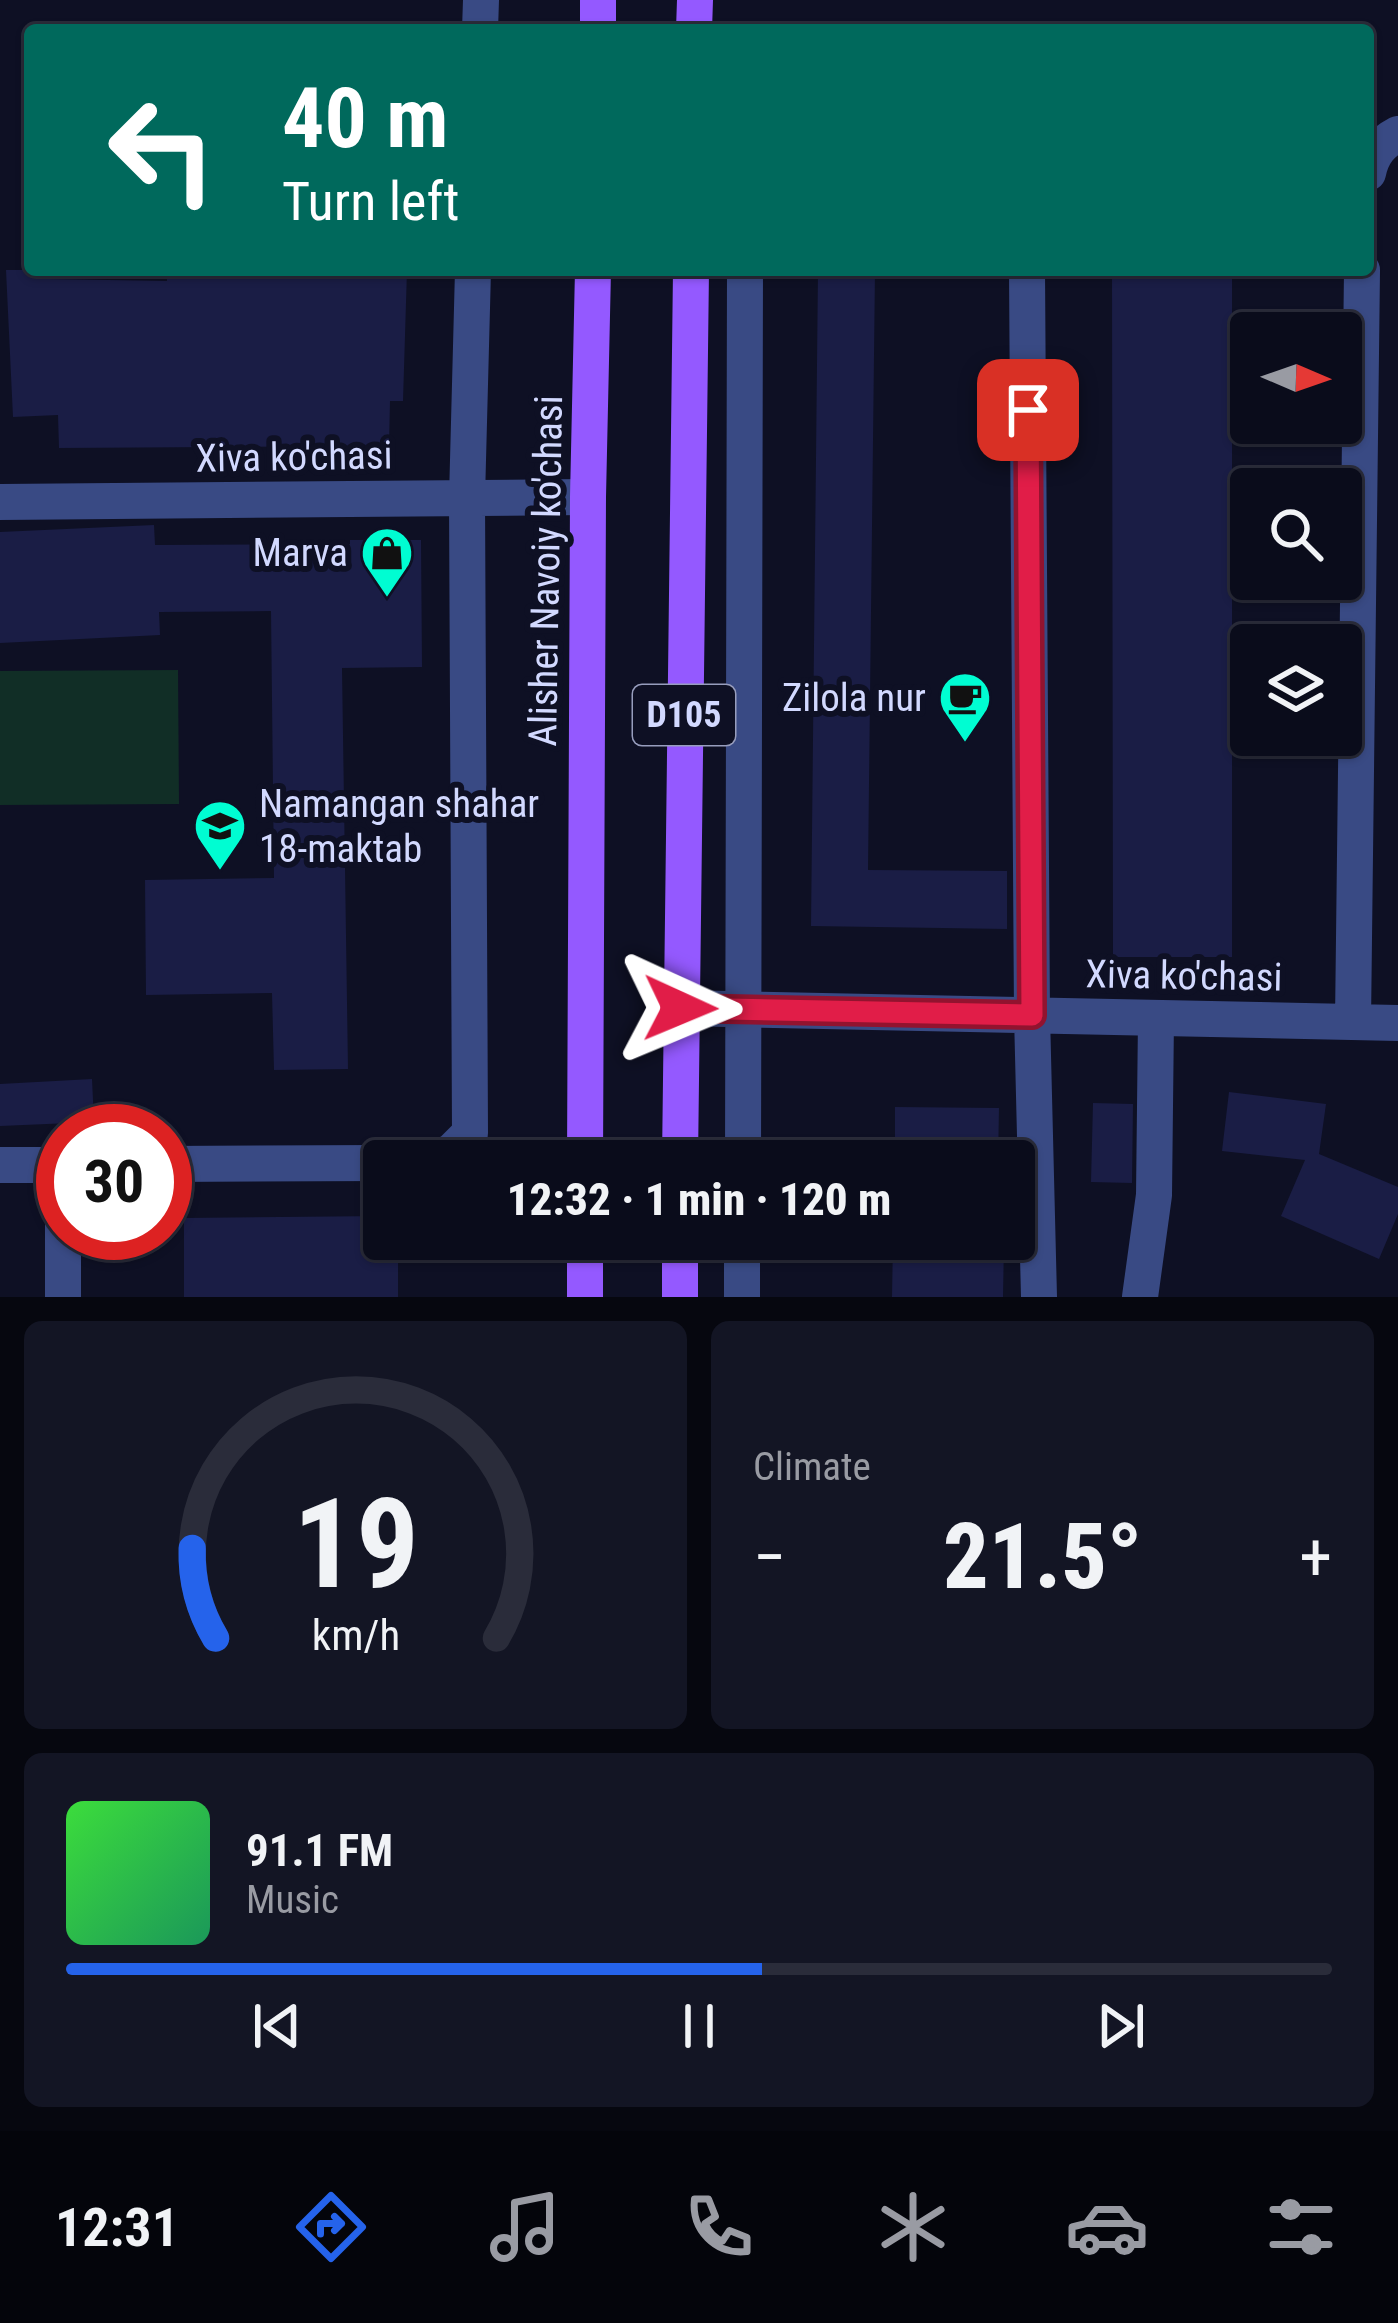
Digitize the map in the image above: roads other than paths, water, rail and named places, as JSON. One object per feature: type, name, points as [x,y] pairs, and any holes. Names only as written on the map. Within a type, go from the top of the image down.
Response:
[{"type":"main road","name":"Alisher Navoiy ko'chasi","points":[[585,1140],[593,276]]},
{"type":"main road","name":"D105","points":[[680,1140],[691,276]]},
{"type":"main road","points":[[585,1260],[585,1297]]},
{"type":"main road","points":[[680,1260],[680,1297]]},
{"type":"street","points":[[1374,155],[1398,134]]},
{"type":"street","points":[[463,1140],[470,1132],[466,498],[473,276]]},
{"type":"street","points":[[743,1140],[745,276]]},
{"type":"street","points":[[1027,276],[1032,1015],[1039,1297]]},
{"type":"street","points":[[1353,1022],[1362,276]]},
{"type":"street","name":"Xiva ko'chasi","points":[[0,502],[588,496]]},
{"type":"street","name":"Xiva ko'chasi","points":[[680,1008],[1398,1023]]},
{"type":"street","points":[[1140,1297],[1154,1195],[1156,1018]]},
{"type":"street","points":[[192,1164],[363,1163]]},
{"type":"street","points":[[0,1165],[36,1165]]},
{"type":"street","points":[[63,1260],[63,1297]]},
{"type":"street","points":[[742,1260],[742,1297]]},
{"type":"place","name":"Marva","points":[[387,599]]},
{"type":"place","name":"Zilola nur","points":[[965,744]]},
{"type":"place","name":"Namangan shahar 18-maktab","points":[[220,872]]}]
